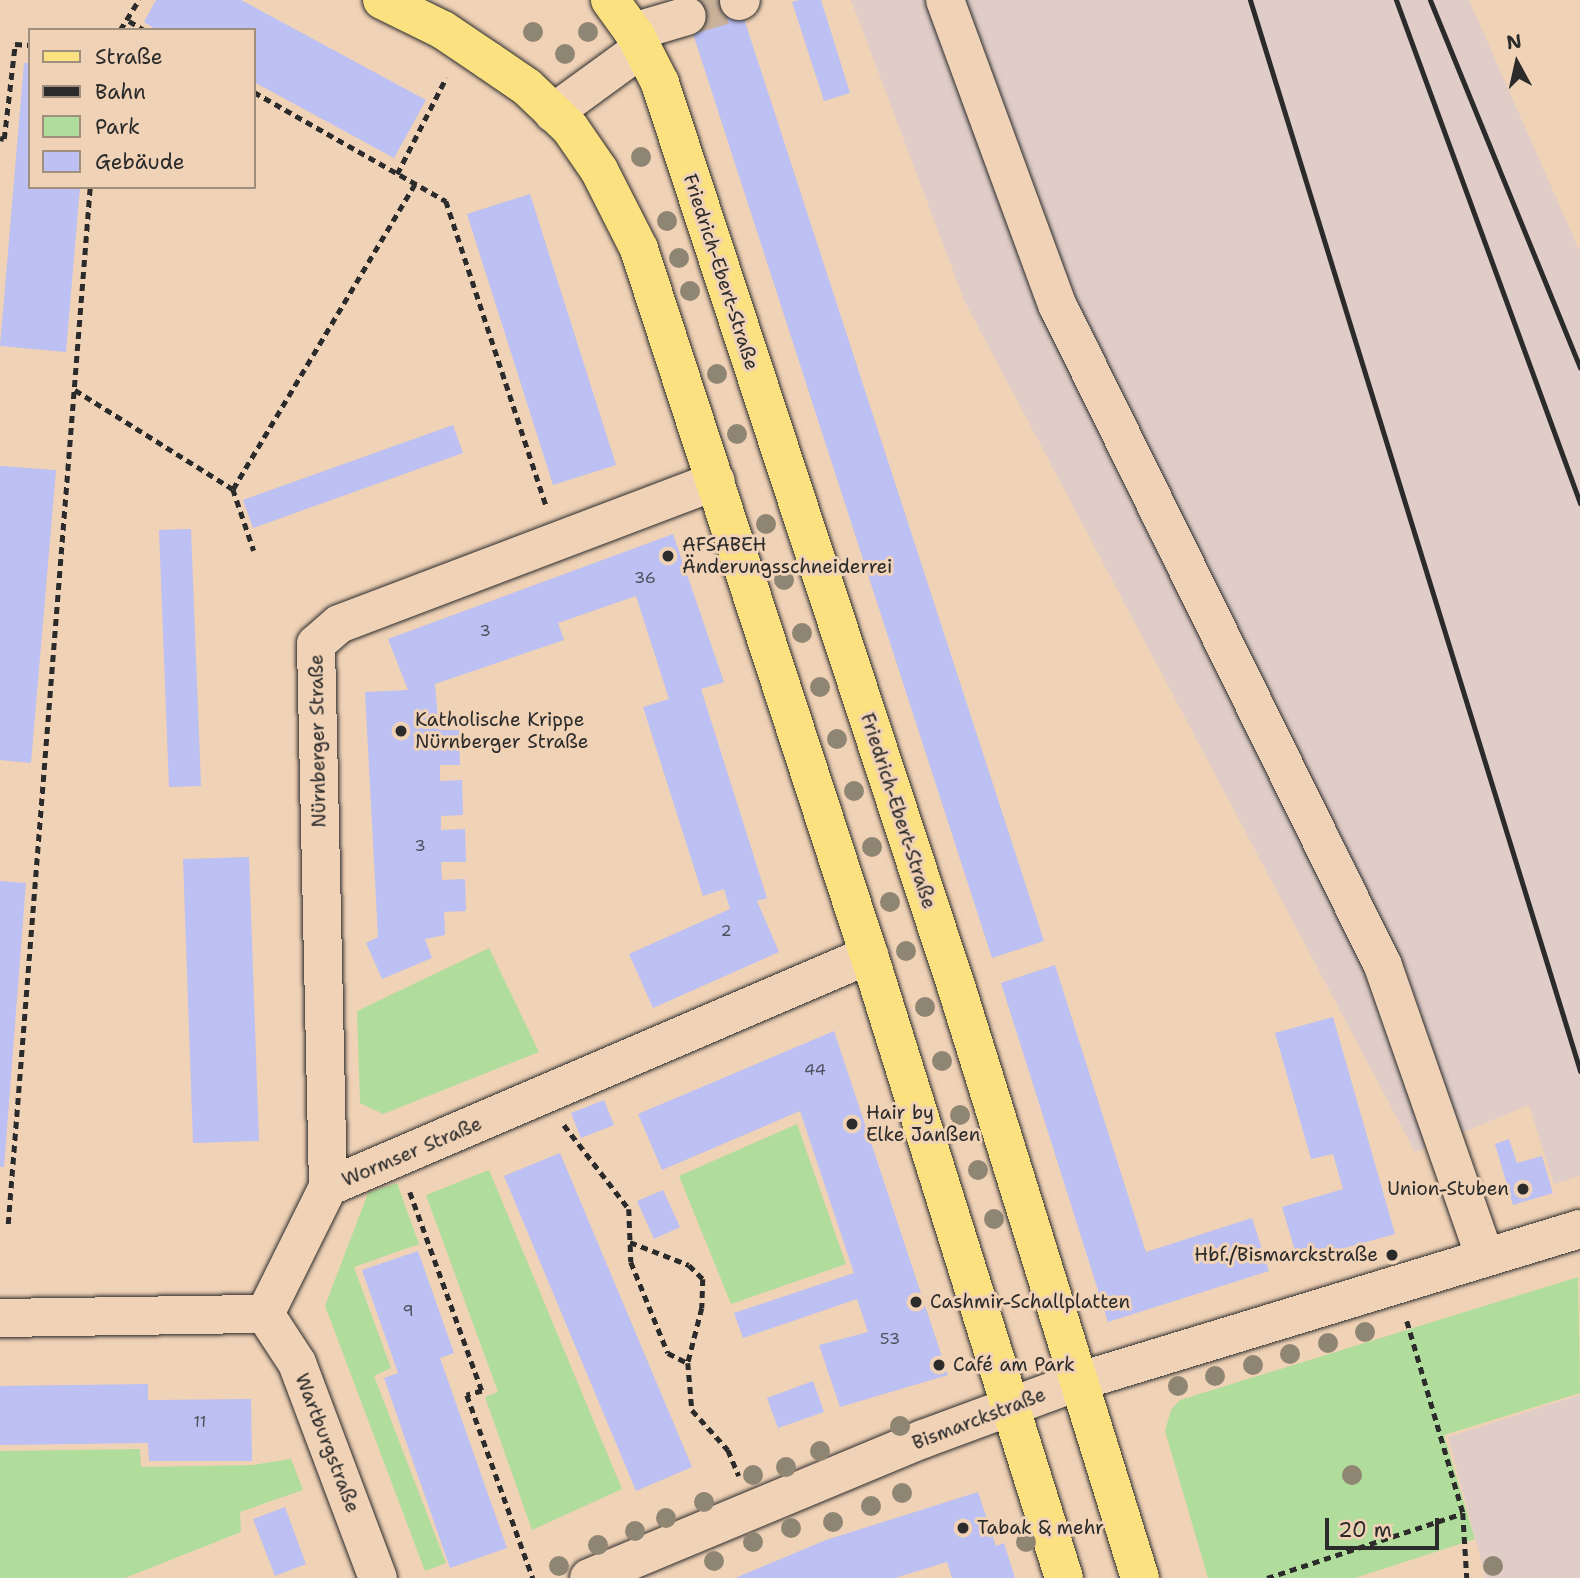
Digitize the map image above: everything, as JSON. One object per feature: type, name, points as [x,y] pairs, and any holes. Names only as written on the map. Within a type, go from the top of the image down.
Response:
[{"type":"main road","points":[[382,0],[464,44],[527,87],[553,113],[599,170],[639,249],[869,955],[1008,1408],[1064,1577]]},
{"type":"main road","name":"Friedrich-Ebert-Straße","points":[[610,0],[638,40],[660,83],[957,989],[1140,1578]]},
{"type":"street","points":[[945,0],[1057,304],[1383,966],[1485,1258]]},
{"type":"street","points":[[553,113],[638,40],[687,16]]},
{"type":"street","name":"Nürnberger Straße","points":[[328,1187],[316,644],[339,624],[716,481]]},
{"type":"street","name":"Wormser Straße","points":[[265,1314],[328,1187],[869,955]]},
{"type":"street","name":"Bismarckstraße","points":[[589,1578],[1077,1382],[1580,1229]]},
{"type":"street","points":[[0,1318],[265,1314]]},
{"type":"street","name":"Wartburgstraße","points":[[265,1314],[297,1363],[378,1578]]},
{"type":"path","points":[[122,28],[129,21],[139,0]]},
{"type":"path","points":[[129,21],[141,28]]},
{"type":"path","points":[[0,138],[4,139],[15,44],[28,45]]},
{"type":"path","points":[[397,174],[464,44]]},
{"type":"path","points":[[256,93],[446,201],[558,541]]},
{"type":"path","points":[[233,489],[415,184]]},
{"type":"path","points":[[8,1224],[90,189]]},
{"type":"path","points":[[75,390],[233,489],[254,551]]},
{"type":"path","points":[[547,1094],[556,1116],[629,1209],[631,1262],[668,1353],[688,1363]]},
{"type":"path","points":[[397,1158],[482,1391],[467,1395],[533,1578]]},
{"type":"path","points":[[630,1242],[689,1265],[703,1279],[702,1308],[688,1363],[692,1410],[728,1450],[753,1510]]},
{"type":"path","points":[[1396,1285],[1463,1513],[1467,1578]]},
{"type":"path","points":[[1267,1578],[1463,1513]]},
{"type":"shaded area","points":[[851,0],[1469,0],[1580,252],[1580,1176],[1554,1184],[1529,1105],[1415,1152],[965,302]]},
{"type":"shaded area","points":[[1580,1395],[1580,1578],[1486,1578],[1448,1437]]},
{"type":"green space","points":[[489,948],[539,1052],[383,1114],[360,1103],[357,1011]]},
{"type":"green space","points":[[797,1124],[846,1264],[731,1304],[679,1176]]},
{"type":"green space","points":[[489,1170],[622,1489],[532,1530],[485,1397],[498,1392],[426,1195]]},
{"type":"green space","points":[[397,1183],[419,1244],[354,1267],[391,1368],[374,1376],[446,1563],[425,1571],[325,1306],[368,1193]]},
{"type":"green space","points":[[1578,1277],[1580,1393],[1444,1435],[1475,1539],[1355,1578],[1208,1578],[1165,1431],[1171,1410],[1180,1400]]},
{"type":"green space","points":[[140,1449],[141,1467],[253,1465],[291,1459],[303,1490],[240,1512],[241,1532],[125,1578],[0,1578],[0,1451]]},
{"type":"building","points":[[156,0],[241,0],[426,100],[394,158],[256,83],[256,28],[154,28],[144,22]]},
{"type":"building","points":[[671,0],[738,0],[1044,941],[992,958],[685,9],[675,13]]},
{"type":"building","points":[[821,0],[850,93],[824,101],[792,2]]},
{"type":"building","points":[[24,63],[28,63],[28,189],[80,189],[66,352],[0,346]]},
{"type":"building","points":[[530,194],[616,465],[553,485],[467,214]]},
{"type":"building","points":[[453,425],[463,453],[253,528],[243,500]]},
{"type":"building","points":[[0,466],[56,470],[31,763],[0,760]]},
{"type":"building","points":[[191,529],[201,786],[169,787],[159,530]]},
{"type":"building","points":[[673,534],[724,682],[701,689],[767,898],[757,901],[779,952],[653,1008],[629,954],[730,909],[724,889],[703,896],[643,707],[669,699],[636,596],[558,623],[564,640],[435,684],[439,730],[459,730],[460,765],[440,765],[440,781],[462,780],[463,815],[441,816],[441,830],[465,829],[466,862],[441,862],[442,880],[465,879],[466,911],[444,912],[445,935],[425,939],[432,958],[382,979],[366,943],[378,937],[365,692],[408,690],[388,639]]},
{"type":"building","points":[[249,857],[259,1141],[193,1143],[183,859]]},
{"type":"building","points":[[0,881],[26,883],[4,1167],[0,1167]]},
{"type":"building","points":[[1055,965],[1146,1252],[1252,1218],[1269,1271],[1108,1322],[1001,983]]},
{"type":"building","points":[[1333,1017],[1395,1234],[1298,1261],[1282,1207],[1343,1189],[1333,1154],[1311,1159],[1275,1033]]},
{"type":"building","points":[[834,1031],[948,1375],[840,1407],[819,1345],[868,1332],[857,1299],[743,1338],[734,1313],[854,1273],[800,1111],[662,1170],[638,1114]]},
{"type":"building","points":[[604,1100],[614,1125],[581,1138],[571,1113]]},
{"type":"building","points":[[1509,1139],[1517,1163],[1542,1156],[1553,1193],[1513,1205],[1495,1144]]},
{"type":"building","points":[[560,1153],[692,1467],[636,1491],[504,1176]]},
{"type":"building","points":[[663,1190],[680,1227],[654,1239],[637,1201]]},
{"type":"building","points":[[418,1251],[454,1353],[440,1358],[507,1548],[450,1568],[384,1378],[398,1373],[362,1270]]},
{"type":"building","points":[[813,1381],[824,1412],[778,1428],[767,1398]]},
{"type":"building","points":[[148,1384],[148,1400],[251,1399],[252,1461],[149,1461],[148,1443],[0,1445],[0,1386]]},
{"type":"building","points":[[978,1492],[996,1546],[1004,1543],[1015,1578],[952,1578],[947,1562],[895,1578],[735,1578],[826,1540]]},
{"type":"building","points":[[285,1507],[306,1564],[275,1576],[253,1519]]},
{"type":"tunnel","points":[[687,16],[739,1]]},
{"type":"railway","points":[[1250,0],[1580,1071]]},
{"type":"railway","points":[[1396,0],[1580,503]]},
{"type":"railway","points":[[1430,0],[1580,368]]},
{"type":"place","name":"AFSABEH Änderungsschneiderrei","points":[[668,556]]},
{"type":"place","name":"Katholische Krippe Nürnberger Straße","points":[[401,731]]},
{"type":"place","name":"Hair by Elke Janßen","points":[[852,1124]]},
{"type":"place","name":"Union-Stuben","points":[[1523,1189]]},
{"type":"place","name":"Hbf./Bismarckstraße","points":[[1392,1255]]},
{"type":"place","name":"Cashmir-Schallplatten","points":[[916,1302]]},
{"type":"place","name":"Café am Park","points":[[939,1365]]},
{"type":"place","name":"Tabak & mehr","points":[[963,1528]]}]
